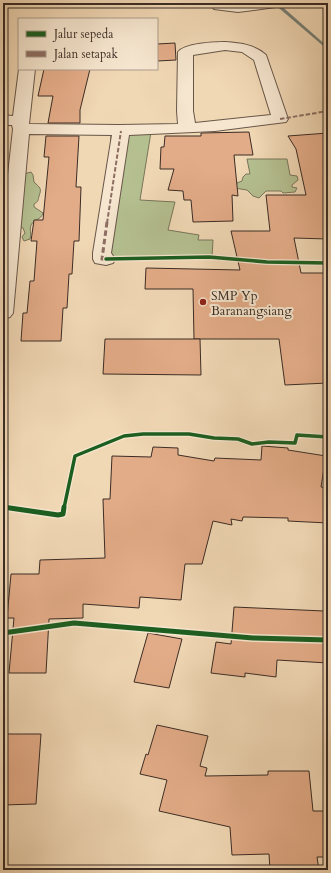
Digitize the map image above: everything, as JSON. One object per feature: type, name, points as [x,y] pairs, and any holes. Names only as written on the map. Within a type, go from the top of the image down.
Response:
[{"type":"street","points":[[219,6],[238,8],[273,4]]},
{"type":"street","points":[[3,120],[21,125],[121,131],[214,127],[280,119],[261,58],[257,53],[241,48],[213,47],[186,52],[185,111],[187,128]]},
{"type":"street","points":[[3,309],[10,172],[21,125],[27,70]]},
{"type":"street","points":[[106,259],[102,259],[102,253],[121,131]]},
{"type":"green space","points":[[111,132],[151,132],[140,200],[175,202],[168,230],[199,235],[198,240],[213,240],[212,257],[106,258]]},
{"type":"green space","points":[[247,159],[287,159],[290,175],[297,176],[298,180],[292,185],[292,187],[297,188],[295,192],[283,193],[281,191],[266,191],[259,198],[253,196],[247,190],[234,188],[237,183],[242,181],[246,174],[250,174]]},
{"type":"green space","points":[[31,172],[34,182],[40,190],[38,200],[34,204],[34,207],[43,213],[41,217],[31,225],[30,239],[24,241],[22,237],[25,233],[23,228],[3,222],[3,185],[9,190],[24,174]]},
{"type":"building","points":[[175,43],[176,60],[158,61],[158,44]]},
{"type":"building","points":[[44,70],[90,70],[80,110],[80,123],[48,123],[53,96],[38,96]]},
{"type":"building","points":[[249,132],[253,155],[234,155],[238,196],[232,195],[233,221],[193,222],[191,200],[184,200],[183,191],[168,190],[174,169],[160,169],[161,147],[164,147],[165,136],[201,136],[201,133]]},
{"type":"building","points":[[328,133],[328,239],[294,238],[301,273],[328,273],[328,383],[285,385],[279,339],[194,339],[193,289],[145,289],[146,268],[240,270],[231,231],[270,231],[266,195],[306,195],[296,149],[288,136]]},
{"type":"building","points":[[46,136],[79,136],[76,187],[81,187],[79,241],[74,241],[72,274],[69,274],[67,308],[63,308],[61,341],[21,341],[23,313],[27,313],[30,281],[34,281],[37,241],[31,241],[34,220],[43,220],[49,157],[44,157]]},
{"type":"building","points":[[105,339],[200,339],[201,375],[103,374]]},
{"type":"building","points":[[262,446],[288,448],[288,450],[326,456],[321,487],[328,488],[328,523],[288,521],[288,518],[243,517],[242,521],[231,519],[232,525],[213,521],[202,564],[185,564],[181,600],[140,597],[139,608],[83,604],[83,618],[49,619],[46,673],[9,673],[14,618],[7,618],[11,574],[39,574],[40,560],[105,558],[103,499],[110,499],[112,456],[151,457],[153,447],[178,448],[178,455],[214,461],[215,458],[261,460]]},
{"type":"building","points":[[234,607],[324,611],[328,663],[277,660],[276,677],[245,673],[245,677],[211,673],[216,642],[231,644]]},
{"type":"building","points":[[148,633],[182,639],[169,688],[134,682]]},
{"type":"building","points":[[157,725],[208,736],[200,766],[207,768],[205,776],[268,775],[268,771],[309,771],[313,811],[326,811],[328,824],[328,857],[317,857],[319,870],[270,870],[269,854],[232,855],[230,827],[159,811],[167,780],[140,774],[146,754],[148,755]]},
{"type":"building","points":[[3,734],[41,734],[36,804],[3,805]]},
{"type":"waterway","points":[[275,3],[328,49]]},
{"type":"marked path","points":[[280,119],[328,111]]},
{"type":"marked path","points":[[107,259],[102,259],[102,253],[121,131]]},
{"type":"cycle path","points":[[106,259],[209,257],[267,262],[328,263]]},
{"type":"cycle path","points":[[3,507],[58,515],[63,514],[75,456],[124,436],[143,434],[189,434],[214,438],[238,439],[252,444],[269,442],[295,443],[297,435],[328,437]]},
{"type":"cycle path","points":[[3,633],[74,623],[253,638],[328,640]]},
{"type":"place","name":"SMP Yp Baranangsiang","points":[[203,302]]}]
